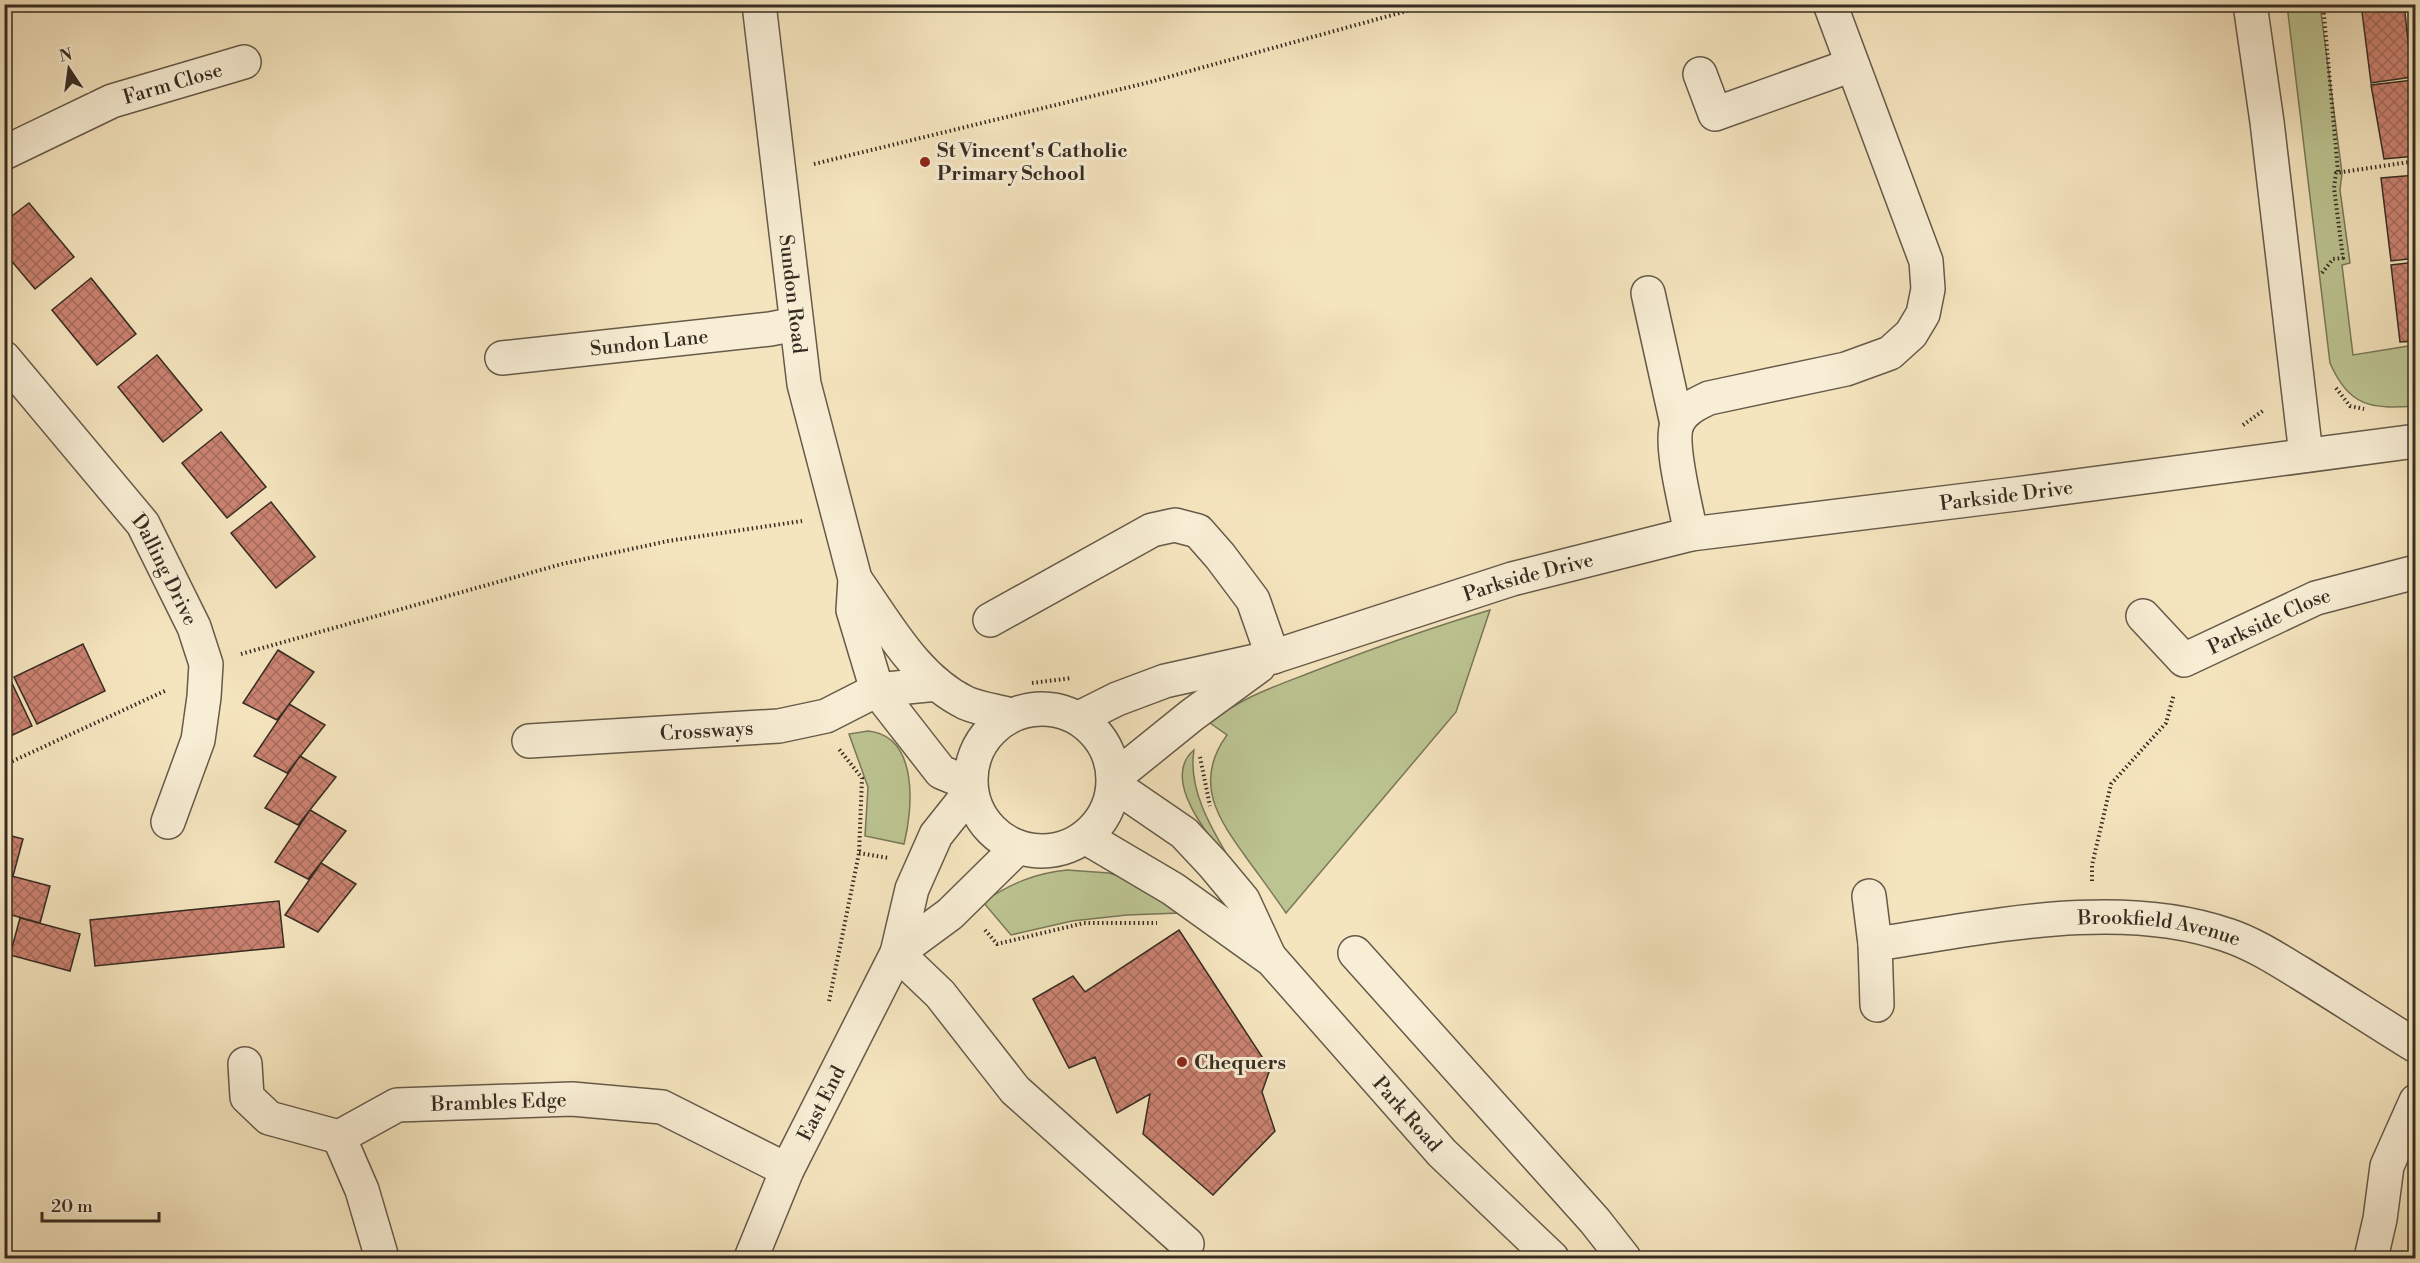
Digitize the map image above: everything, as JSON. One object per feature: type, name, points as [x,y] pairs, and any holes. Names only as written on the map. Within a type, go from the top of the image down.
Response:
[{"type":"street","name":"Sundon Road","points":[[759,4],[804,384],[855,579],[853,610],[877,690],[941,772],[971,787]]},
{"type":"street","points":[[1677,424],[1690,407],[1709,398],[1846,369],[1890,353],[1911,334],[1923,314],[1928,289],[1926,261],[1830,4]]},
{"type":"street","points":[[2250,4],[2267,122],[2306,455]]},
{"type":"street","name":"Farm Close","points":[[4,153],[112,101],[244,62]]},
{"type":"street","points":[[1700,74],[1715,114],[1852,65]]},
{"type":"street","points":[[1648,293],[1677,424],[1675,445],[1691,534]]},
{"type":"street","name":"Sundon Lane","points":[[502,358],[770,329],[796,324]]},
{"type":"street","name":"Dalling Drive","points":[[4,358],[143,524],[194,627],[206,664],[204,697],[198,740],[168,822]]},
{"type":"street","name":"Parkside Drive","points":[[1079,718],[1117,699],[1166,681],[1273,657],[1512,579],[1691,534],[2005,496],[2415,441]]},
{"type":"street","points":[[990,620],[1152,530],[1175,525],[1198,531],[1253,600],[1273,657]]},
{"type":"street","name":"Parkside Close","points":[[2143,616],[2184,660],[2316,598],[2415,572]]},
{"type":"street","name":"Sundon Road","points":[[855,579],[909,656],[937,684],[967,703],[1011,715]]},
{"type":"street","name":"Parkside Drive","points":[[1114,782],[1192,715],[1273,657]]},
{"type":"street","points":[[877,690],[937,684]]},
{"type":"street","name":"Crossways","points":[[529,741],[779,726],[826,716],[877,690]]},
{"type":"street","name":"East End","points":[[751,1258],[787,1170],[897,953],[912,889],[936,835],[971,787],[972,763],[980,743],[994,727],[1011,715],[1028,709],[1046,708],[1063,711],[1079,718],[1098,734],[1110,755],[1114,782]]},
{"type":"street","points":[[971,787],[977,809],[987,825],[1001,838],[1018,847],[1035,851],[1070,846],[1085,837],[1100,822],[1110,805],[1114,782]]},
{"type":"street","name":"Park Road","points":[[1114,782],[1184,833],[1214,864],[1243,900],[1272,960]]},
{"type":"street","name":"Park Road","points":[[1085,837],[1173,889],[1272,960],[1442,1153],[1552,1258]]},
{"type":"street","name":"East End","points":[[897,953],[950,914],[1018,847]]},
{"type":"street","points":[[1869,897],[1875,944],[1877,1005]]},
{"type":"street","name":"Brookfield Avenue","points":[[1875,944],[2019,922],[2093,917],[2174,922],[2228,935],[2276,958],[2415,1046]]},
{"type":"street","points":[[897,953],[940,994],[1015,1090],[1187,1244]]},
{"type":"street","points":[[1355,953],[1595,1221],[1624,1258]]},
{"type":"street","points":[[245,1064],[247,1097],[269,1118],[339,1137],[362,1190],[382,1258]]},
{"type":"street","name":"Brambles Edge","points":[[339,1137],[397,1105],[572,1099],[662,1107],[787,1170]]},
{"type":"street","points":[[2371,1258],[2380,1219],[2387,1167],[2415,1101]]},
{"type":"path","points":[[814,164],[1150,81],[1432,4]]},
{"type":"path","points":[[2315,281],[2333,259],[2343,258],[2334,188],[2336,172],[2338,172],[2323,4]]},
{"type":"path","points":[[2338,172],[2415,161]]},
{"type":"path","points":[[4,765],[173,687],[206,664],[562,564],[668,541],[807,520]]},
{"type":"path","points":[[2093,917],[2092,865],[2111,784],[2166,723],[2184,660]]},
{"type":"path","points":[[828,1007],[859,853],[862,778],[833,741]]},
{"type":"path","points":[[859,853],[889,858]]},
{"type":"path","points":[[983,928],[997,944],[1084,923],[1166,923]]},
{"type":"green space","points":[[2287,5],[2320,5],[2342,173],[2340,190],[2350,263],[2342,265],[2353,355],[2415,345],[2415,406],[2386,407],[2363,402],[2345,389],[2330,363]]},
{"type":"green space","points":[[1490,610],[1456,712],[1286,913],[1219,816],[1211,785],[1211,769],[1227,735],[1210,723],[1233,706],[1272,688],[1401,639]]},
{"type":"green space","points":[[868,731],[885,736],[896,746],[904,760],[910,794],[904,844],[865,836],[868,787],[849,734]]},
{"type":"green space","points":[[1194,750],[1195,781],[1204,812],[1235,868],[1203,828],[1186,794],[1182,778],[1185,763]]},
{"type":"green space","points":[[1067,870],[1109,873],[1132,880],[1179,913],[1127,915],[1072,921],[1011,935],[983,902],[1023,880]]},
{"type":"building","points":[[2361,4],[2404,4],[2412,77],[2371,83]]},
{"type":"building","points":[[2413,80],[2416,103],[2416,156],[2384,159],[2371,85]]},
{"type":"building","points":[[2416,175],[2416,258],[2391,261],[2381,178]]},
{"type":"building","points":[[29,203],[74,257],[35,289],[4,252],[4,222]]},
{"type":"building","points":[[2416,262],[2416,341],[2400,342],[2391,265]]},
{"type":"building","points":[[91,278],[136,334],[97,365],[52,310]]},
{"type":"building","points":[[157,355],[202,410],[163,442],[118,387]]},
{"type":"building","points":[[221,432],[266,487],[227,518],[182,463]]},
{"type":"building","points":[[271,502],[315,557],[276,588],[231,533]]},
{"type":"building","points":[[83,644],[105,691],[37,724],[14,677]]},
{"type":"building","points":[[278,650],[314,672],[277,720],[243,703]]},
{"type":"building","points":[[10,679],[32,726],[4,739],[4,682]]},
{"type":"building","points":[[289,704],[325,725],[287,773],[254,756]]},
{"type":"building","points":[[300,756],[336,777],[298,825],[265,808]]},
{"type":"building","points":[[310,810],[346,831],[308,879],[275,862]]},
{"type":"building","points":[[4,834],[23,839],[13,876],[4,874]]},
{"type":"building","points":[[321,863],[356,884],[318,932],[285,915]]},
{"type":"building","points":[[4,874],[50,886],[40,923],[4,913]]},
{"type":"building","points":[[279,901],[284,947],[95,966],[90,920]]},
{"type":"building","points":[[20,918],[80,934],[70,971],[10,955]]},
{"type":"building","name":"Chequers","points":[[1179,930],[1270,1069],[1262,1092],[1275,1131],[1213,1195],[1143,1134],[1150,1094],[1117,1113],[1095,1057],[1069,1068],[1033,999],[1073,976],[1085,992]]},
{"type":"place","name":"St Vincent's Catholic Primary School","points":[[925,162]]},
{"type":"place","name":"Chequers","points":[[1182,1062]]}]
